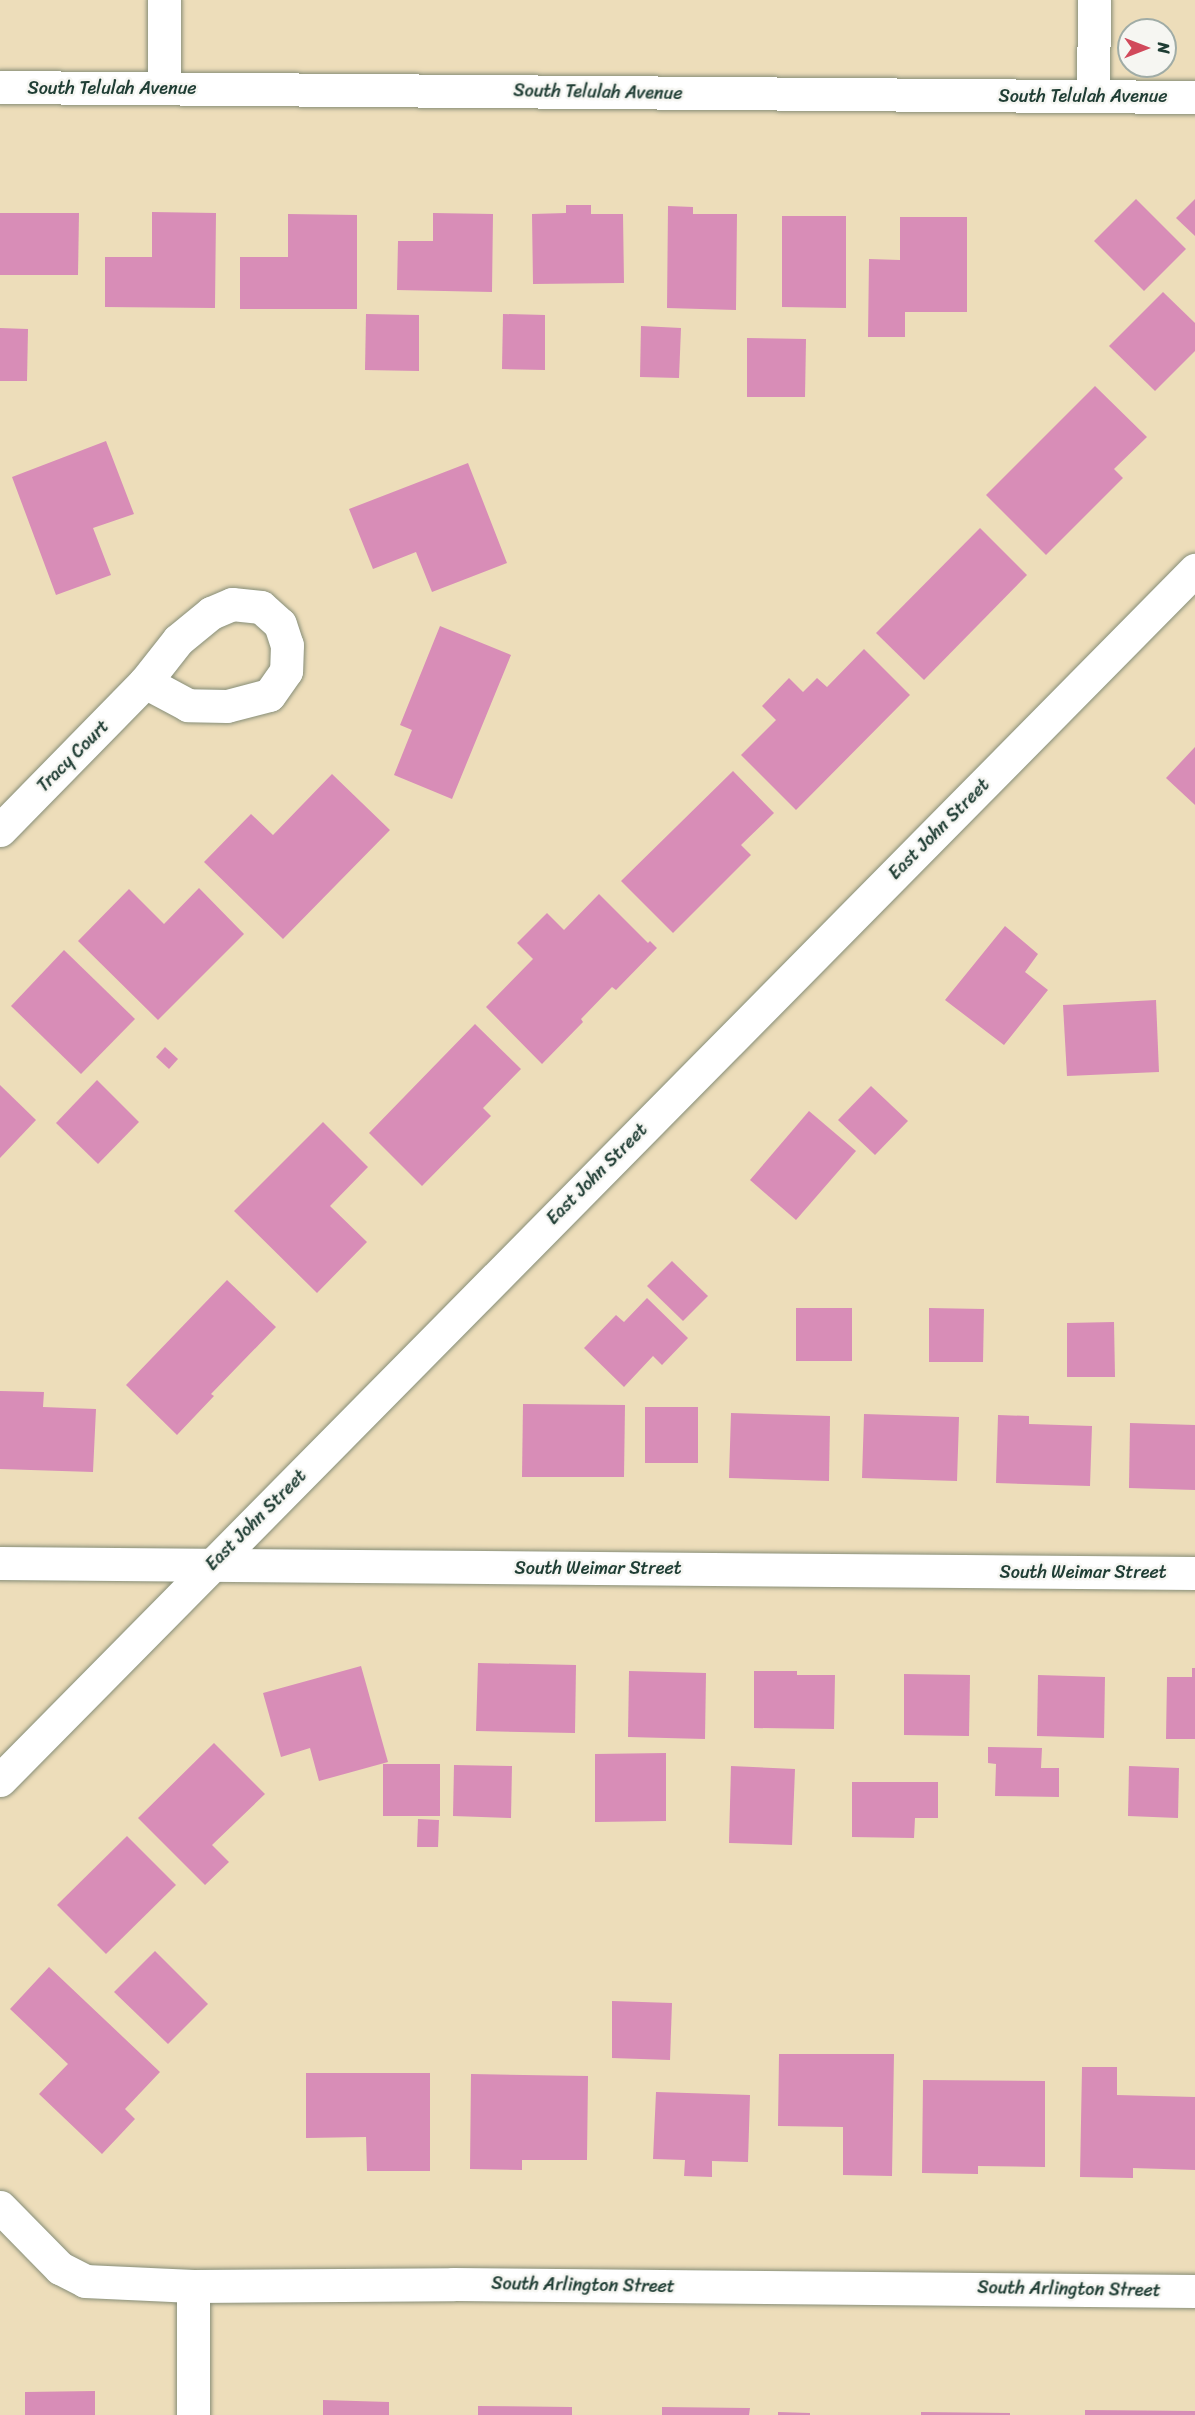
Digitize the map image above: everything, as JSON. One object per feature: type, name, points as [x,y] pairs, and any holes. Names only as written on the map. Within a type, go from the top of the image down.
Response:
[{"type":"street","points":[[164,0],[164,88]]},
{"type":"street","points":[[1093,96],[1094,0]]},
{"type":"street","name":"South Telulah Avenue","points":[[0,87],[1195,97]]},
{"type":"street","name":"East John Street","points":[[0,1780],[1195,570]]},
{"type":"street","name":"Tracy Court","points":[[0,830],[145,682]]},
{"type":"street","name":"South Weimar Street","points":[[0,1563],[1195,1573]]},
{"type":"street","name":"South Arlington Street","points":[[0,2207],[60,2268],[85,2282],[193,2286],[453,2284],[1195,2291]]},
{"type":"street","points":[[193,2286],[193,2415]]},
{"type":"building","points":[[1136,199],[1186,249],[1144,291],[1094,241]]},
{"type":"building","points":[[1195,199],[1195,236],[1176,218]]},
{"type":"building","points":[[566,205],[591,205],[591,214],[623,214],[624,283],[533,284],[532,214],[566,213]]},
{"type":"building","points":[[668,206],[693,207],[693,214],[737,214],[736,310],[667,308]]},
{"type":"building","points":[[152,212],[216,213],[215,308],[105,307],[105,257],[152,257]]},
{"type":"building","points":[[0,213],[79,213],[78,275],[0,275]]},
{"type":"building","points":[[433,213],[493,214],[492,292],[397,290],[398,241],[433,241]]},
{"type":"building","points":[[288,214],[357,215],[357,309],[240,309],[240,257],[288,257]]},
{"type":"building","points":[[782,216],[846,216],[846,308],[782,307]]},
{"type":"building","points":[[900,217],[967,217],[967,312],[905,312],[905,337],[868,337],[869,259],[900,260]]},
{"type":"building","points":[[1163,292],[1195,323],[1195,351],[1155,391],[1109,346]]},
{"type":"building","points":[[366,314],[419,315],[419,371],[365,370]]},
{"type":"building","points":[[503,314],[545,315],[545,370],[502,369]]},
{"type":"building","points":[[641,326],[681,328],[679,378],[640,377]]},
{"type":"building","points":[[0,328],[28,329],[27,381],[0,381]]},
{"type":"building","points":[[747,338],[806,339],[805,397],[747,397]]},
{"type":"building","points":[[1095,386],[1147,437],[1114,469],[1123,478],[1046,555],[986,495]]},
{"type":"building","points":[[106,441],[134,514],[93,528],[111,575],[56,595],[12,477]]},
{"type":"building","points":[[468,463],[507,563],[432,592],[416,552],[373,569],[349,509]]},
{"type":"building","points":[[980,528],[1027,575],[924,680],[876,633]]},
{"type":"building","points":[[440,626],[511,655],[452,799],[394,775],[412,730],[400,725]]},
{"type":"building","points":[[864,649],[910,695],[796,810],[741,755],[776,720],[762,706],[789,678],[803,692],[817,678],[827,687]]},
{"type":"building","points":[[1195,747],[1195,805],[1166,778]]},
{"type":"building","points":[[733,771],[774,813],[741,845],[751,855],[673,933],[621,881]]},
{"type":"building","points":[[332,774],[390,830],[283,939],[204,862],[251,814],[273,835]]},
{"type":"building","points":[[199,888],[244,934],[158,1020],[78,941],[129,889],[164,924]]},
{"type":"building","points":[[599,894],[648,943],[650,941],[657,948],[616,990],[612,987],[581,1019],[583,1022],[542,1064],[486,1007],[533,959],[517,943],[547,913],[564,930]]},
{"type":"building","points":[[1005,926],[1038,954],[1025,972],[1048,990],[1004,1045],[945,1000]]},
{"type":"building","points":[[64,950],[135,1019],[81,1074],[11,1006]]},
{"type":"building","points":[[1156,1000],[1159,1072],[1067,1076],[1063,1005]]},
{"type":"building","points":[[475,1024],[521,1069],[483,1108],[491,1116],[422,1186],[369,1133]]},
{"type":"building","points":[[165,1047],[178,1059],[169,1069],[156,1057]]},
{"type":"building","points":[[97,1080],[139,1122],[98,1164],[56,1123]]},
{"type":"building","points":[[0,1085],[36,1120],[0,1158]]},
{"type":"building","points":[[871,1086],[908,1121],[875,1155],[838,1120]]},
{"type":"building","points":[[809,1111],[856,1151],[796,1220],[750,1180]]},
{"type":"building","points":[[323,1122],[368,1167],[330,1206],[367,1242],[317,1293],[234,1211]]},
{"type":"building","points":[[672,1261],[708,1296],[683,1321],[647,1286]]},
{"type":"building","points":[[227,1280],[276,1327],[211,1394],[214,1396],[177,1435],[126,1385]]},
{"type":"building","points":[[647,1298],[688,1338],[662,1365],[653,1356],[624,1387],[584,1348],[616,1315],[624,1322]]},
{"type":"building","points":[[796,1308],[852,1308],[852,1361],[796,1361]]},
{"type":"building","points":[[929,1308],[984,1309],[983,1362],[929,1362]]},
{"type":"building","points":[[1114,1322],[1115,1377],[1067,1377],[1067,1323]]},
{"type":"building","points":[[0,1391],[44,1392],[43,1407],[96,1409],[93,1472],[0,1469]]},
{"type":"building","points":[[523,1404],[625,1405],[624,1477],[522,1477]]},
{"type":"building","points":[[645,1407],[698,1407],[698,1463],[645,1463]]},
{"type":"building","points":[[731,1413],[830,1416],[829,1481],[729,1478]]},
{"type":"building","points":[[864,1414],[959,1417],[957,1481],[862,1478]]},
{"type":"building","points":[[998,1415],[1029,1416],[1029,1424],[1092,1426],[1090,1486],[996,1483]]},
{"type":"building","points":[[1130,1423],[1195,1425],[1195,1490],[1129,1488]]},
{"type":"building","points":[[478,1663],[576,1665],[575,1733],[476,1731]]},
{"type":"building","points":[[361,1666],[388,1762],[319,1781],[310,1748],[281,1757],[263,1693]]},
{"type":"building","points":[[1192,1668],[1195,1668],[1195,1739],[1166,1739],[1167,1677],[1192,1677]]},
{"type":"building","points":[[629,1671],[706,1673],[705,1739],[628,1737]]},
{"type":"building","points":[[754,1671],[797,1671],[797,1675],[835,1675],[834,1729],[754,1728]]},
{"type":"building","points":[[904,1674],[970,1675],[969,1736],[904,1735]]},
{"type":"building","points":[[1038,1675],[1105,1677],[1104,1738],[1037,1736]]},
{"type":"building","points":[[214,1743],[265,1794],[212,1845],[229,1862],[205,1885],[138,1818]]},
{"type":"building","points":[[988,1747],[1042,1748],[1041,1768],[1059,1768],[1059,1797],[995,1796],[996,1764],[988,1763]]},
{"type":"building","points":[[666,1753],[666,1821],[595,1822],[595,1754]]},
{"type":"building","points":[[383,1764],[440,1764],[440,1816],[383,1816]]},
{"type":"building","points":[[454,1765],[512,1766],[511,1818],[453,1816]]},
{"type":"building","points":[[731,1766],[795,1769],[792,1845],[729,1843]]},
{"type":"building","points":[[1129,1766],[1179,1768],[1178,1818],[1128,1816]]},
{"type":"building","points":[[852,1782],[938,1782],[938,1818],[915,1818],[914,1838],[852,1837]]},
{"type":"building","points":[[418,1819],[439,1820],[438,1847],[417,1847]]},
{"type":"building","points":[[127,1836],[176,1885],[106,1954],[57,1905]]},
{"type":"building","points":[[155,1951],[208,2004],[168,2044],[114,1992]]},
{"type":"building","points":[[49,1967],[160,2072],[125,2109],[135,2119],[102,2154],[39,2094],[68,2064],[10,2009]]},
{"type":"building","points":[[612,2001],[672,2003],[670,2060],[612,2058]]},
{"type":"building","points":[[779,2054],[894,2054],[892,2176],[843,2175],[843,2127],[778,2126]]},
{"type":"building","points":[[1082,2067],[1117,2067],[1117,2095],[1195,2097],[1195,2170],[1133,2168],[1133,2178],[1080,2177]]},
{"type":"building","points":[[306,2073],[430,2073],[430,2171],[367,2171],[366,2137],[306,2138]]},
{"type":"building","points":[[471,2074],[588,2076],[587,2160],[522,2160],[522,2170],[470,2169]]},
{"type":"building","points":[[923,2080],[1045,2081],[1045,2167],[978,2166],[978,2174],[922,2173]]},
{"type":"building","points":[[656,2092],[750,2095],[748,2162],[712,2161],[712,2177],[684,2176],[685,2160],[653,2159]]},
{"type":"building","points":[[95,2391],[95,2415],[25,2415],[25,2392]]},
{"type":"building","points":[[323,2400],[389,2402],[389,2415],[323,2415]]},
{"type":"building","points":[[478,2406],[572,2407],[572,2415],[478,2415]]},
{"type":"building","points":[[662,2407],[750,2408],[749,2415],[662,2415]]},
{"type":"building","points":[[1085,2410],[1195,2411],[1195,2415],[1085,2415]]},
{"type":"building","points":[[778,2412],[810,2413],[810,2415],[778,2415]]},
{"type":"building","points":[[921,2412],[1010,2413],[1010,2415],[921,2415]]}]
